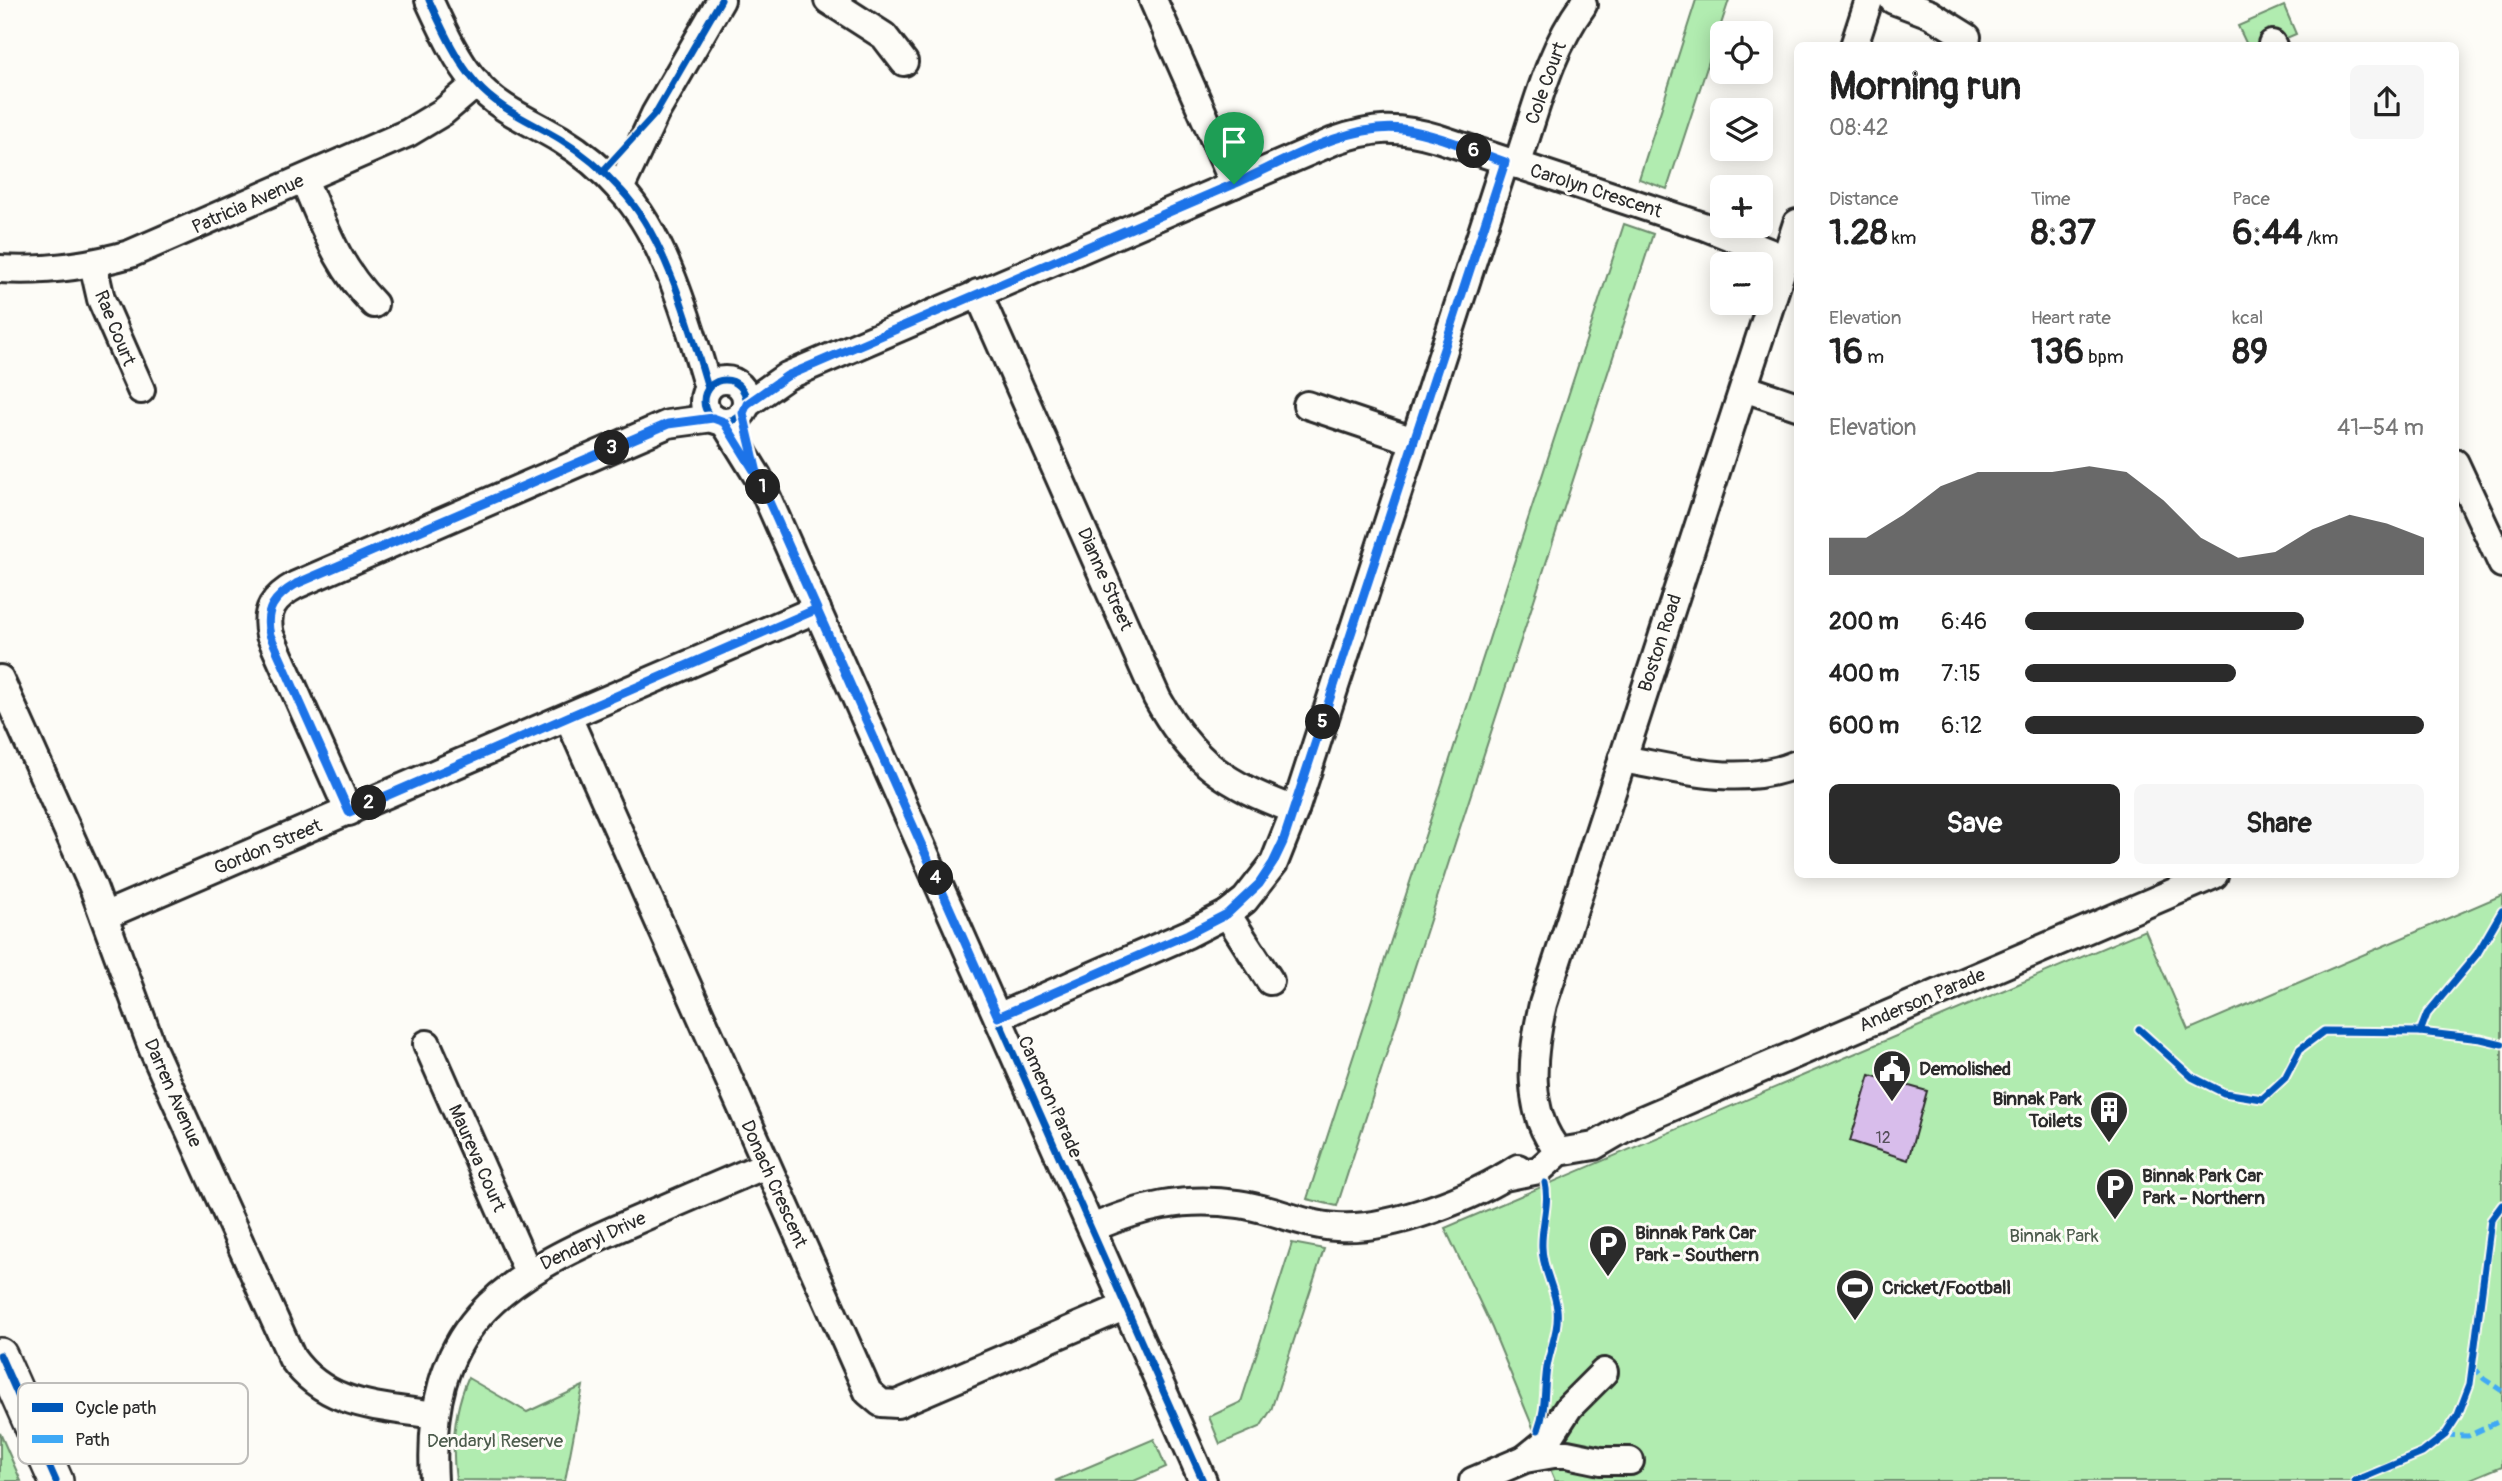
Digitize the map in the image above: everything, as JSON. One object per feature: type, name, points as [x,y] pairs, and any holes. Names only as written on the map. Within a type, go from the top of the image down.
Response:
[{"type":"main road","points":[[0,1355],[18,1396]]},
{"type":"main road","points":[[48,1464],[56,1481]]},
{"type":"street","name":"Cameron Parade","points":[[429,0],[451,44],[477,83],[494,99],[586,156],[611,180],[647,226],[1203,1481]]},
{"type":"street","points":[[611,180],[654,114],[721,0]]},
{"type":"street","points":[[828,0],[884,36],[904,62]]},
{"type":"street","points":[[1153,0],[1234,184]]},
{"type":"street","points":[[1855,42],[1869,0]]},
{"type":"street","points":[[1893,0],[1930,14],[1970,41]]},
{"type":"street","points":[[1926,0],[1948,14],[1970,41]]},
{"type":"street","name":"Cole Court","points":[[998,1017],[1188,934],[1227,914],[1245,900],[1273,863],[1294,810],[1414,441],[1511,164],[1552,57],[1583,5]]},
{"type":"street","name":"Patricia Avenue","points":[[0,269],[52,269],[93,264],[170,239],[427,123],[477,83]]},
{"type":"street","name":"Carolyn Crescent","points":[[349,812],[270,635],[268,615],[276,599],[296,584],[1334,141],[1377,129],[1417,132],[1703,226],[1791,243]]},
{"type":"street","points":[[304,180],[338,259],[352,282],[374,304]]},
{"type":"street","name":"Boston Road","points":[[1555,1142],[1535,1065],[1543,1004],[1791,243]]},
{"type":"street","name":"Rae Court","points":[[93,264],[101,299],[141,390]]},
{"type":"street","name":"Dianne Street","points":[[978,293],[1170,722],[1200,759],[1217,774],[1237,787],[1294,810]]},
{"type":"street","points":[[1744,388],[1794,404]]},
{"type":"street","points":[[1307,405],[1414,441]]},
{"type":"street","points":[[2459,472],[2502,564]]},
{"type":"street","name":"Gordon Street","points":[[104,916],[817,609]]},
{"type":"street","name":"Darren Avenue","points":[[0,679],[104,916],[153,1049],[292,1358],[314,1384],[330,1393],[360,1404],[434,1415]]},
{"type":"street","name":"Donach Crescent","points":[[568,717],[862,1382],[881,1403],[897,1404],[911,1399],[1126,1306]]},
{"type":"street","points":[[1625,751],[1708,775],[1764,774],[1794,765]]},
{"type":"street","name":"Anderson Parade","points":[[1095,1235],[1136,1210],[1160,1204],[1238,1204],[1314,1224],[1364,1227],[1410,1216],[1504,1177],[1539,1170],[1555,1142],[1594,1146],[1630,1125],[2207,878]]},
{"type":"street","points":[[1227,914],[1270,981]]},
{"type":"street","name":"Maureva Court","points":[[427,1044],[528,1272]]},
{"type":"street","name":"Dendaryl Drive","points":[[434,1481],[434,1415],[442,1382],[472,1325],[502,1290],[572,1247],[766,1165]]},
{"type":"street","points":[[1525,1459],[1546,1441],[1569,1407],[1604,1372]]},
{"type":"street","points":[[1473,1481],[1525,1459],[1567,1454],[1601,1461],[1630,1461]]},
{"type":"green space","points":[[1696,0],[1729,0],[1722,21],[1710,21],[1710,58],[1667,189],[1639,179]]},
{"type":"green space","points":[[2284,6],[2296,34],[2277,42],[2246,42],[2238,26]]},
{"type":"green space","points":[[1624,224],[1653,234],[1337,1206],[1307,1199]]},
{"type":"green space","name":"Binnak Park","points":[[2502,895],[2502,1466],[2466,1481],[1555,1481],[1492,1328],[1445,1228],[2145,930],[2188,1030]]},
{"type":"green space","points":[[1292,1243],[1324,1249],[1271,1410],[1260,1427],[1220,1444],[1209,1417],[1241,1402]]},
{"type":"green space","name":"Dendaryl Reserve","points":[[468,1378],[527,1412],[583,1386],[565,1481],[456,1480],[455,1428]]},
{"type":"green space","points":[[0,1433],[21,1481],[0,1481]]},
{"type":"green space","points":[[1154,1439],[1166,1467],[1134,1481],[1055,1481]]},
{"type":"building","name":"Demolished","points":[[1870,1075],[1927,1091],[1908,1160],[1850,1141]]},
{"type":"marked path","points":[[2473,1366],[2484,1379],[2502,1391]]},
{"type":"marked path","points":[[2445,1435],[2468,1436],[2502,1420]]},
{"type":"cycle path","points":[[429,0],[444,33],[476,83],[505,108],[585,156],[637,209],[651,232],[674,283],[708,388]]},
{"type":"cycle path","points":[[602,172],[655,114],[721,0]]},
{"type":"cycle path","points":[[725,380],[740,386],[746,401],[740,416],[725,422],[710,416],[704,401],[710,386],[725,380]]},
{"type":"cycle path","points":[[724,422],[758,477],[1203,1481]]},
{"type":"cycle path","points":[[2420,1032],[2427,1014],[2477,954],[2502,911]]},
{"type":"cycle path","points":[[2139,1029],[2192,1077],[2224,1093],[2262,1099],[2285,1078],[2300,1049],[2324,1031],[2420,1032],[2502,1044]]},
{"type":"cycle path","points":[[1538,1430],[1543,1413],[1557,1316],[1556,1301],[1543,1255],[1545,1183]]},
{"type":"cycle path","points":[[2355,1481],[2422,1453],[2445,1435],[2458,1415],[2470,1384],[2491,1220],[2502,1205]]},
{"type":"cycle path","points":[[0,1355],[18,1396]]},
{"type":"cycle path","points":[[48,1464],[56,1481]]},
{"type":"place","name":"Demolished","points":[[1892,1103]]},
{"type":"place","name":"Binnak Park Toilets","points":[[2109,1144]]},
{"type":"place","name":"Binnak Park Car Park - Northern","points":[[2115,1221]]},
{"type":"place","name":"Binnak Park Car Park - Southern","points":[[1608,1278]]},
{"type":"place","name":"Cricket/Football","points":[[1855,1322]]},
{"type":"route","points":[[1234,184],[787,376],[747,404],[743,413],[758,477],[817,609],[349,812],[270,635],[268,615],[276,599],[296,584],[668,424],[713,418],[724,422],[758,477],[788,543],[998,1017],[1188,934],[1227,914],[1259,884],[1283,842],[1505,162],[1417,132],[1385,128],[1355,133],[1234,184]]}]
